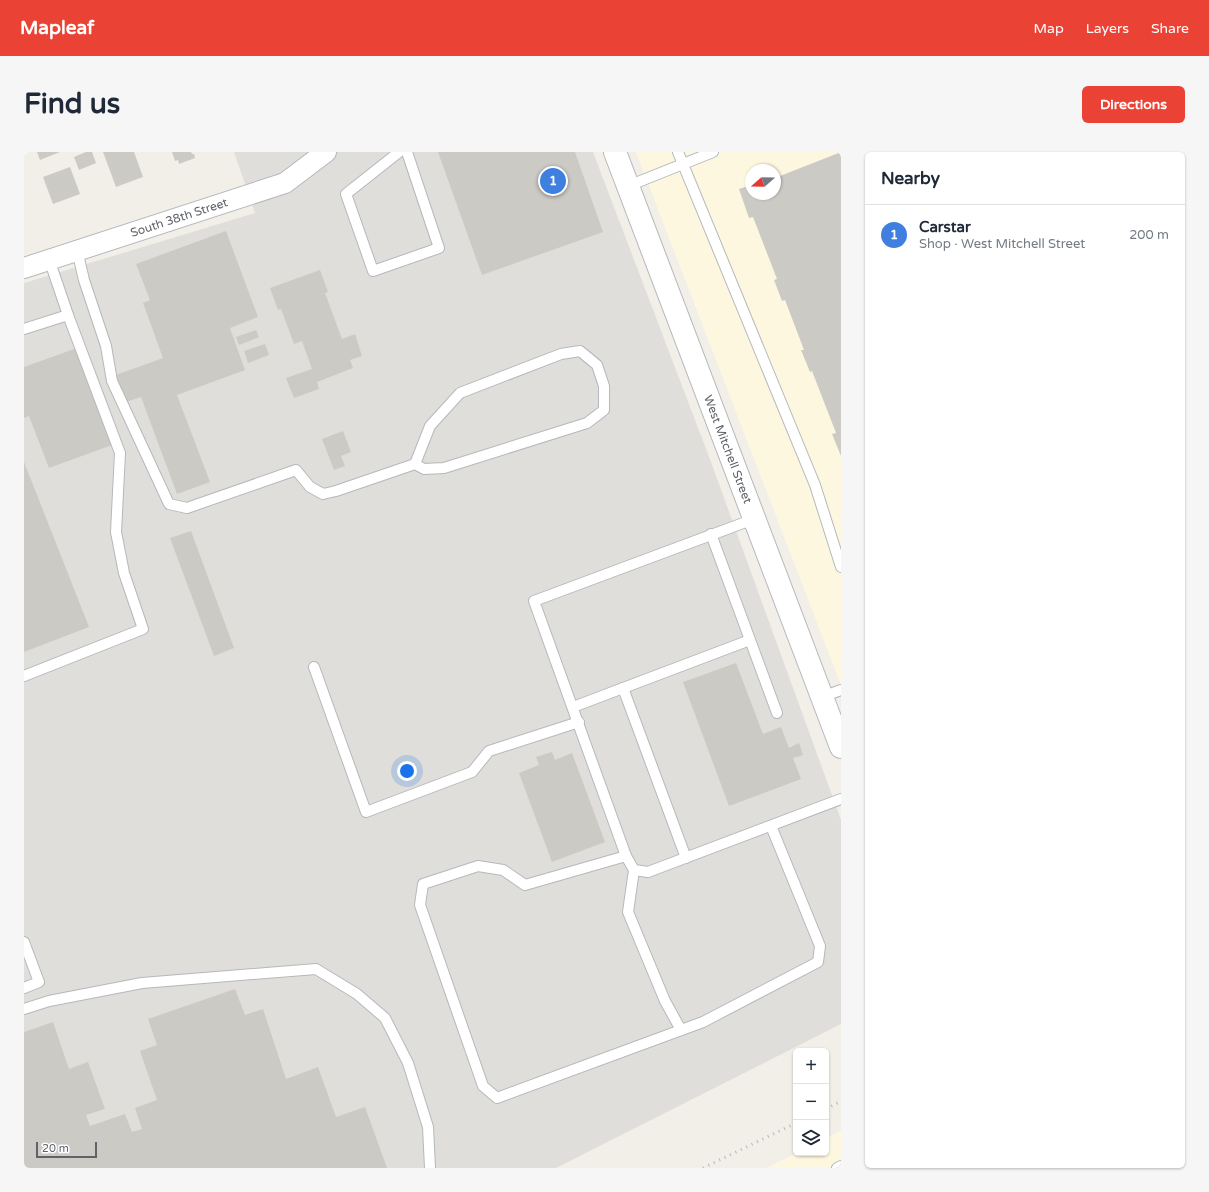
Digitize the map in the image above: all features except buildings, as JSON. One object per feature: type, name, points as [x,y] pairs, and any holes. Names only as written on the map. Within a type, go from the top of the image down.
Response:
[{"type":"street","name":"South 38th Street","points":[[25,264],[49,259],[285,183],[326,152]]},
{"type":"street","name":"West Mitchell Street","points":[[615,152],[754,519],[831,694],[841,747]]},
{"type":"lane","points":[[395,153],[346,194],[373,271],[440,248],[407,152]]},
{"type":"lane","points":[[678,152],[814,485],[841,567]]},
{"type":"lane","points":[[628,186],[713,152]]},
{"type":"lane","points":[[77,250],[84,280],[106,346],[112,381],[169,504],[187,508],[296,470],[310,487],[323,494],[415,464],[430,426],[460,393],[561,354],[580,351],[597,365],[604,386],[604,410],[586,423],[444,468],[424,470],[415,464]]},
{"type":"lane","points":[[24,676],[143,628],[124,573],[116,532],[120,452],[68,315],[49,259]]},
{"type":"lane","points":[[24,329],[68,315]]},
{"type":"lane","points":[[682,1030],[665,1001],[628,912],[634,870],[626,856],[579,722],[534,601],[754,519]]},
{"type":"lane","points":[[711,534],[777,713]]},
{"type":"lane","points":[[573,707],[750,640]]},
{"type":"lane","points":[[314,667],[366,812],[472,772],[489,751],[579,722]]},
{"type":"lane","points":[[623,688],[686,858]]},
{"type":"lane","points":[[634,870],[648,872],[841,799]]},
{"type":"lane","points":[[626,856],[525,885],[503,870],[478,866],[423,884],[420,905],[483,1086],[497,1098],[703,1022],[818,962],[820,946],[771,826]]},
{"type":"lane","points":[[24,942],[39,982],[24,988]]},
{"type":"lane","points":[[24,1009],[49,1001],[142,983],[316,969],[357,994],[385,1018],[408,1063],[428,1126],[430,1168]]},
{"type":"lane","points":[[837,1168],[841,1166]]},
{"type":"shaded area","points":[[234,152],[593,152],[711,462],[841,820],[841,1024],[556,1168],[24,1168],[24,283],[255,213]]},
{"type":"shaded area","points":[[636,152],[841,152],[841,685]]},
{"type":"shaded area","points":[[841,1130],[841,1168],[767,1168],[793,1155],[793,1156],[829,1156],[829,1136]]},
{"type":"railway","points":[[829,1107],[841,1101]]},
{"type":"railway","points":[[703,1168],[793,1124]]},
{"type":"place","name":"Carstar","points":[[553,181]]}]
